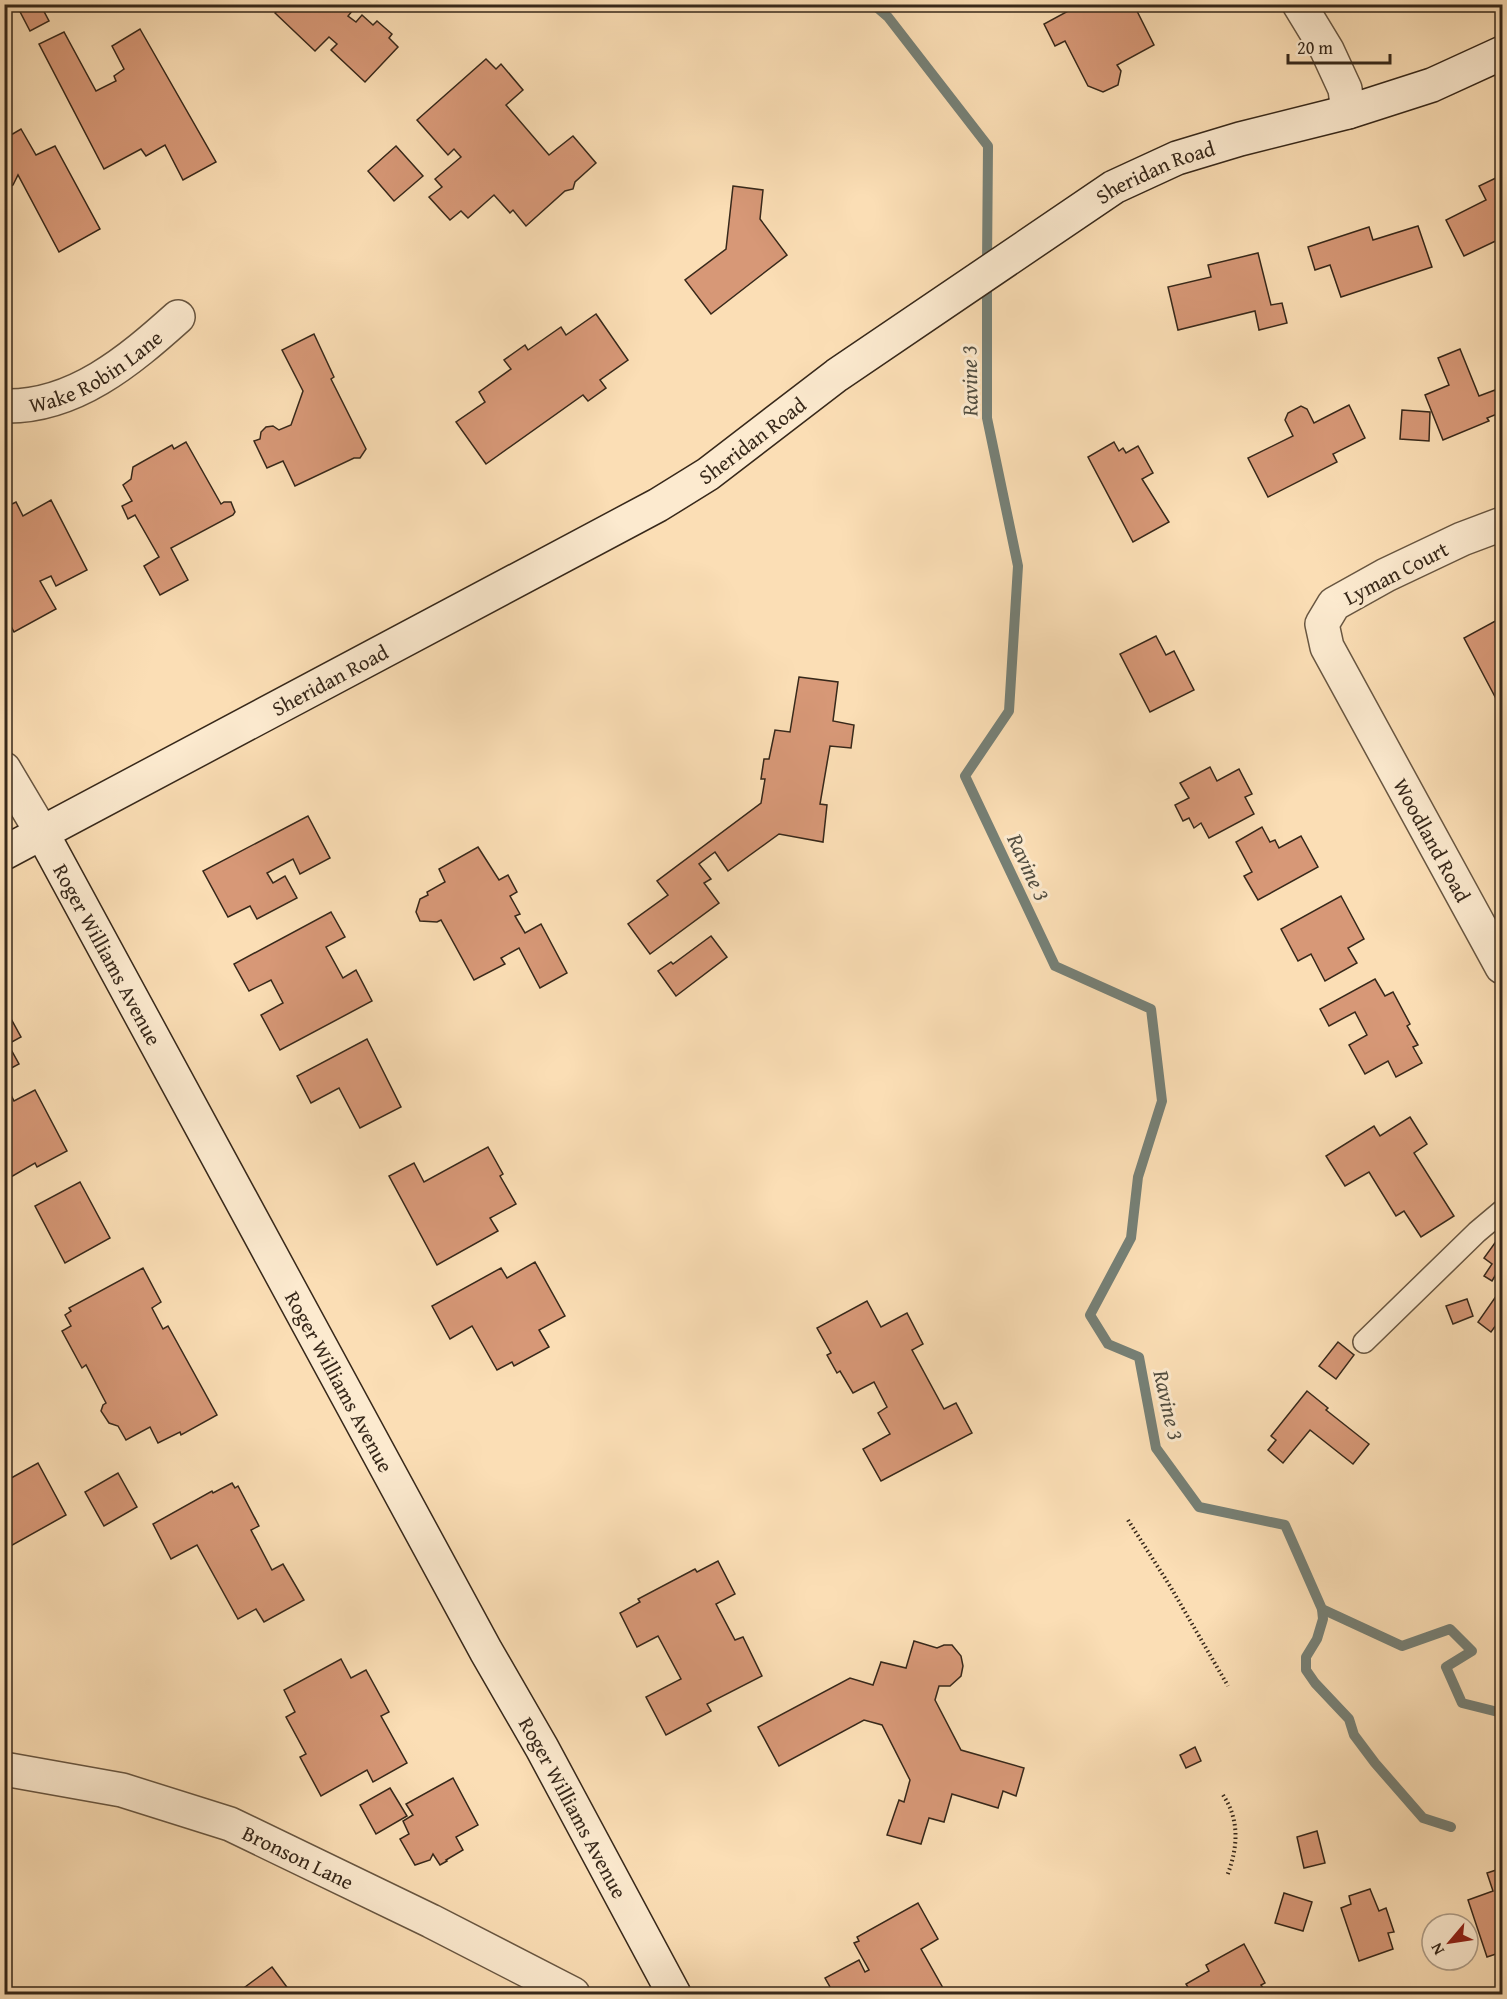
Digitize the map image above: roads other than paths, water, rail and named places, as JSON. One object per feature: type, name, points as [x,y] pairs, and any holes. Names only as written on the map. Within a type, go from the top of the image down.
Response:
[{"type":"street","points":[[1299,4],[1327,50],[1345,89],[1348,112]]},
{"type":"street","name":"Sheridan Road","points":[[4,853],[658,505],[708,474],[837,375],[1114,187],[1177,158],[1240,139],[1348,112],[1432,85],[1503,53]]},
{"type":"street","name":"Wake Robin Lane","points":[[4,406],[22,406],[71,393],[96,381],[140,350],[178,317]]},
{"type":"street","name":"Lyman Court","points":[[1363,712],[1327,646],[1322,624],[1334,604],[1386,575],[1462,539],[1503,524]]},
{"type":"street","name":"Woodland Road","points":[[1363,712],[1503,967]]},
{"type":"street","name":"Roger Williams Avenue","points":[[4,769],[42,834],[470,1621],[542,1748],[674,1995]]},
{"type":"street","name":"Bronson Lane","points":[[4,1769],[122,1790],[230,1824],[431,1921],[573,1995]]},
{"type":"lane","points":[[1364,1342],[1477,1232],[1503,1211]]},
{"type":"waterway","name":"Ravine 3","points":[[873,4],[888,17],[988,146],[987,265]]},
{"type":"waterway","name":"Ravine 3","points":[[987,281],[987,418],[1018,566],[1009,711],[965,776],[1055,966],[1151,1009],[1162,1101],[1138,1177],[1131,1238],[1090,1315],[1108,1344],[1139,1357],[1156,1448],[1199,1507],[1285,1525],[1322,1609],[1402,1646],[1450,1629],[1472,1651],[1446,1667],[1462,1703],[1502,1713]]},
{"type":"waterway","name":"Ravine 3","points":[[1322,1609],[1323,1619],[1317,1639],[1306,1657],[1306,1670],[1315,1683],[1349,1719],[1354,1735],[1375,1763],[1423,1818],[1451,1827]]}]
